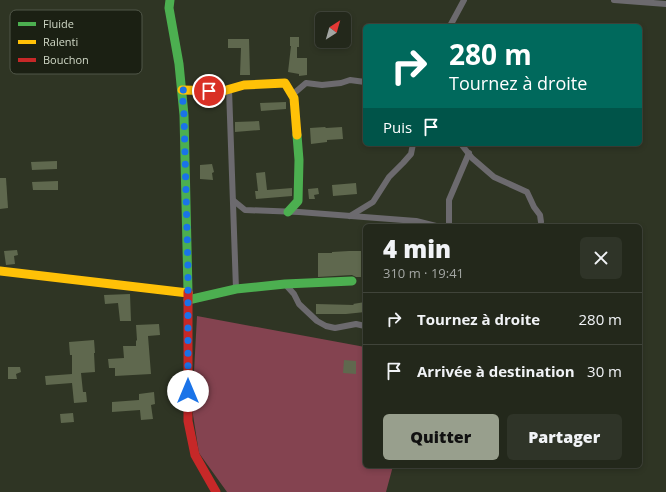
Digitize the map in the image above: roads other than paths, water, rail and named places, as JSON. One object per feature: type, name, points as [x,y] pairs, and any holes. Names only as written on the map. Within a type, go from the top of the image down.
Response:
[{"type":"street","points":[[170,0],[184,115],[188,297],[188,421],[196,455],[216,492]]},
{"type":"street","points":[[451,24],[464,0]]},
{"type":"street","points":[[614,0],[666,4]]},
{"type":"street","points":[[292,95],[306,83],[322,85],[341,83],[350,80],[363,82]]},
{"type":"street","points":[[182,90],[223,91],[244,86],[285,83],[294,98],[299,160],[298,201],[288,212]]},
{"type":"street","points":[[229,89],[236,289]]},
{"type":"street","points":[[350,216],[373,202],[389,177],[411,154],[413,146]]},
{"type":"street","points":[[464,146],[472,158],[494,177],[527,192],[540,215],[541,222]]},
{"type":"street","points":[[449,224],[449,200],[469,153]]},
{"type":"street","points":[[234,201],[245,210],[416,221],[428,224]]},
{"type":"street","points":[[0,272],[188,297],[236,289],[285,284],[352,281]]},
{"type":"street","points":[[285,284],[294,294],[299,304],[317,321],[326,326],[335,328],[356,324],[363,326]]}]
